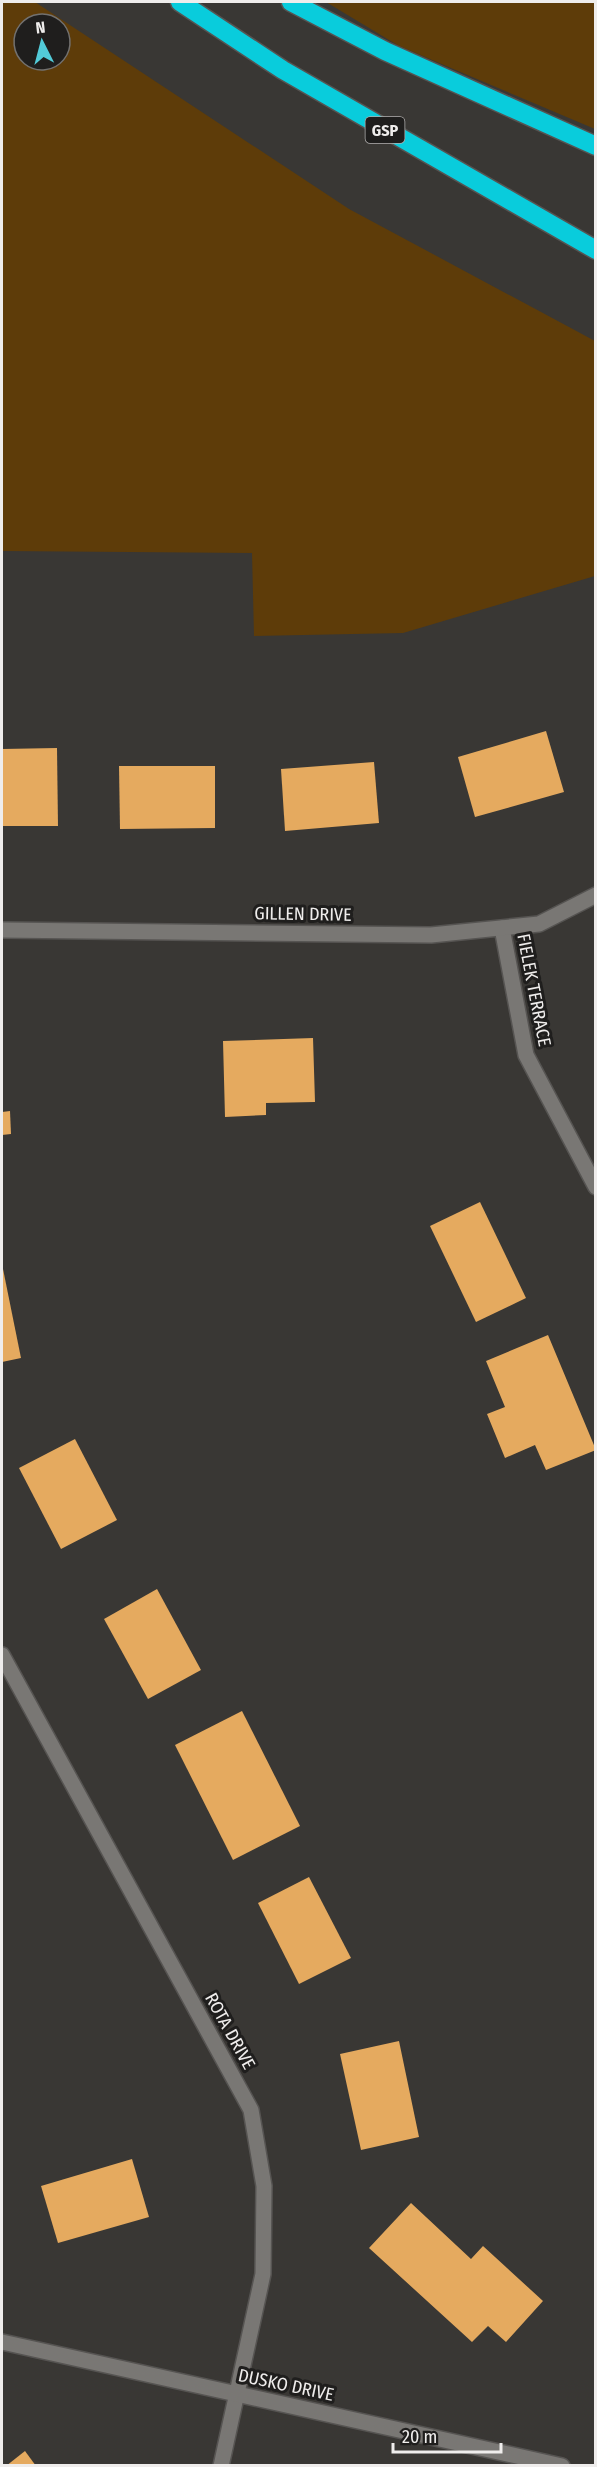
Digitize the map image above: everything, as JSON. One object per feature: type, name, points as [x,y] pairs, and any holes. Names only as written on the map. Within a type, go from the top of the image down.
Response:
[{"type":"highway","name":"GSP","points":[[180,2],[284,70],[596,250]]},
{"type":"highway","points":[[291,2],[386,51],[596,146]]},
{"type":"street","name":"GILLEN DRIVE","points":[[2,930],[431,935],[539,924],[596,895]]},
{"type":"street","name":"FIELEK TERRACE","points":[[502,928],[526,1055],[596,1187]]},
{"type":"street","name":"ROTA DRIVE","points":[[2,1654],[251,2110],[264,2186],[263,2274],[221,2466]]},
{"type":"street","name":"DUSKO DRIVE","points":[[2,2342],[562,2466]]},
{"type":"shaded area","points":[[2,2],[35,2],[50,12],[12,12],[12,72],[72,72],[72,26],[349,209],[595,341],[595,576],[403,633],[254,636],[252,553],[2,551]]},
{"type":"shaded area","points":[[326,2],[595,2],[595,129],[399,46]]},
{"type":"building","points":[[546,731],[564,792],[475,817],[458,757]]},
{"type":"building","points":[[57,748],[58,826],[2,826],[2,749]]},
{"type":"building","points":[[374,762],[379,823],[285,831],[281,769]]},
{"type":"building","points":[[119,766],[215,766],[215,828],[120,829]]},
{"type":"building","points":[[313,1038],[315,1102],[266,1103],[266,1115],[225,1117],[223,1041]]},
{"type":"building","points":[[10,1111],[11,1134],[2,1135],[2,1112]]},
{"type":"building","points":[[480,1202],[526,1298],[476,1322],[430,1226]]},
{"type":"building","points":[[2,1264],[21,1358],[2,1362]]},
{"type":"building","points":[[548,1335],[596,1450],[546,1470],[535,1445],[505,1458],[487,1414],[505,1407],[486,1361]]},
{"type":"building","points":[[75,1439],[117,1520],[61,1549],[19,1468]]},
{"type":"building","points":[[157,1589],[201,1670],[148,1699],[104,1619]]},
{"type":"building","points":[[242,1711],[300,1826],[233,1860],[175,1745]]},
{"type":"building","points":[[309,1877],[351,1958],[299,1984],[258,1903]]},
{"type":"building","points":[[399,2041],[419,2137],[361,2150],[340,2054]]},
{"type":"building","points":[[132,2159],[149,2217],[58,2243],[41,2186]]},
{"type":"building","points":[[411,2203],[471,2259],[483,2246],[543,2301],[506,2342],[488,2326],[472,2342],[369,2248]]},
{"type":"building","points":[[25,2451],[36,2466],[6,2466]]}]
